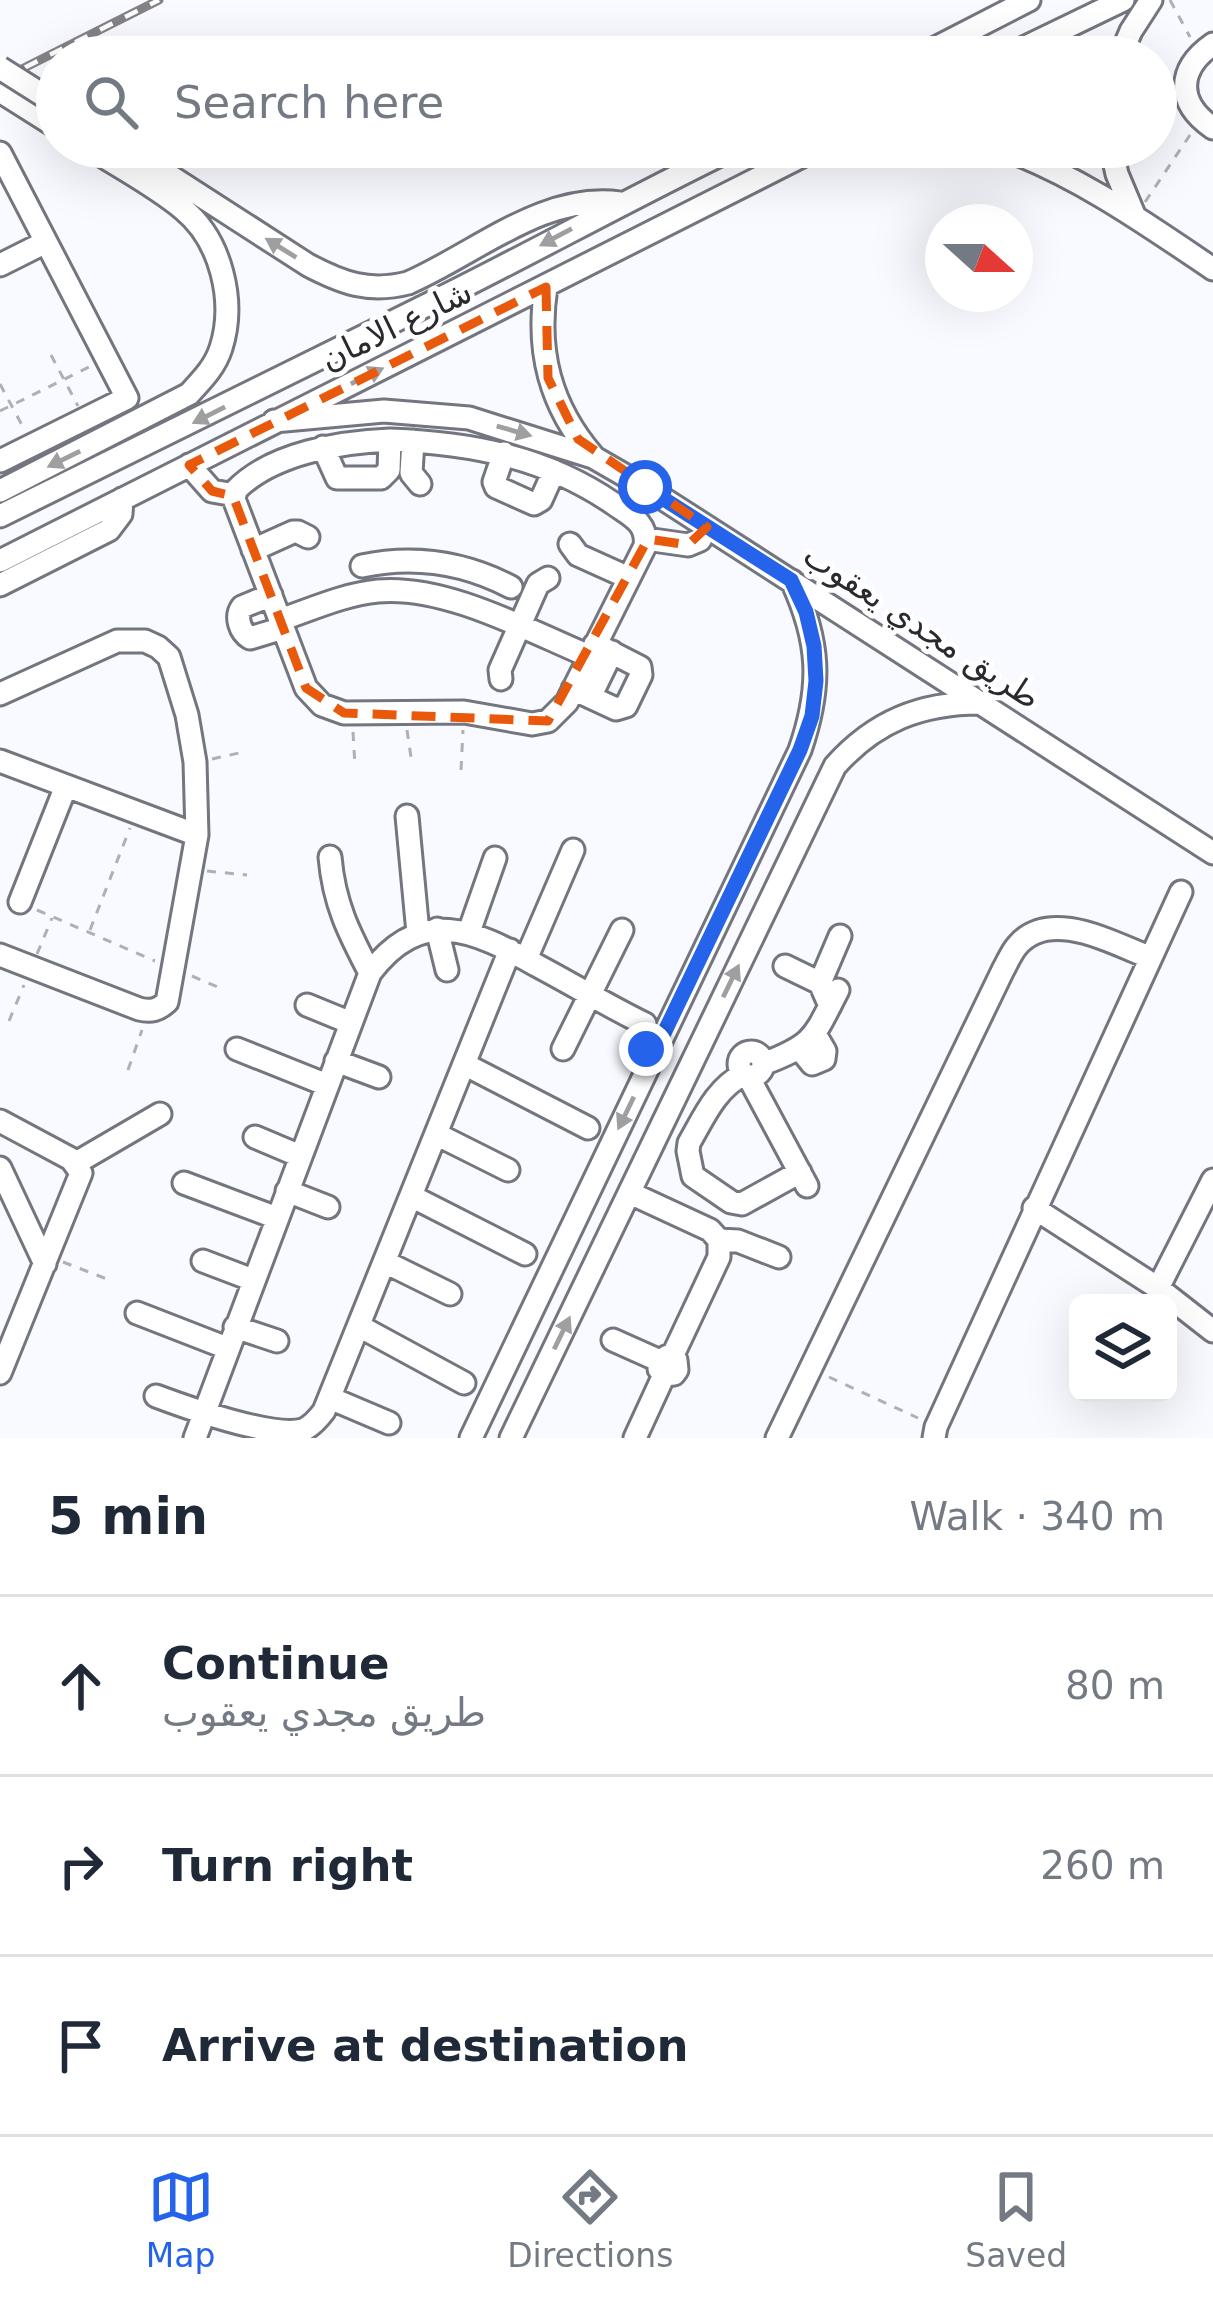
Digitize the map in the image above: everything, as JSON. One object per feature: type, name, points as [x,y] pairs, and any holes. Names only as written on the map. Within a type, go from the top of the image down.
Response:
[{"type":"street","points":[[959,36],[1029,0]]},
{"type":"street","points":[[1048,36],[1123,0]]},
{"type":"street","points":[[1128,36],[1150,0]]},
{"type":"street","points":[[1206,49],[1191,64],[1186,87],[1190,105],[1207,123]]},
{"type":"street","points":[[0,68],[36,91]]},
{"type":"street","points":[[0,91],[36,114]]},
{"type":"street","points":[[0,153],[127,398],[0,461]]},
{"type":"street","points":[[130,168],[334,279],[363,288],[408,283],[553,208],[593,200],[648,200],[657,221],[648,235]]},
{"type":"street","points":[[0,491],[189,394],[210,371],[221,348],[226,319],[216,254],[173,190],[148,168]]},
{"type":"street","name":"شارع الامان","points":[[0,516],[148,446],[692,168]]},
{"type":"street","points":[[696,168],[691,174],[692,190],[704,201],[715,201]]},
{"type":"street","name":"شارع الامان","points":[[0,561],[779,168]]},
{"type":"street","points":[[1051,168],[1213,268]]},
{"type":"street","points":[[1116,168],[1136,218]]},
{"type":"street","points":[[0,266],[46,242]]},
{"type":"street","name":"طريق مجدي يعقوب","points":[[546,286],[542,332],[548,378],[566,420],[593,457]]},
{"type":"street","name":"طريق مجدي يعقوب","points":[[274,422],[338,413],[426,412],[469,418],[593,457],[1213,853]]},
{"type":"street","points":[[323,447],[337,478],[381,478],[402,440]]},
{"type":"street","points":[[402,440],[411,473],[420,484]]},
{"type":"street","points":[[402,440],[504,453],[554,471],[638,520],[646,539],[582,693],[540,724],[464,712],[352,712],[329,709],[310,694],[235,495],[238,487],[262,472],[323,447],[402,440]]},
{"type":"street","points":[[504,453],[496,488],[534,504],[541,500],[554,471]]},
{"type":"street","points":[[189,465],[212,491],[235,495]]},
{"type":"street","points":[[0,586],[109,530],[121,514],[122,499]]},
{"type":"street","points":[[646,539],[688,545],[700,541],[707,527]]},
{"type":"street","points":[[254,550],[293,532],[308,537]]},
{"type":"street","points":[[570,544],[578,555],[629,578]]},
{"type":"street","points":[[402,590],[406,560]]},
{"type":"street","points":[[362,566],[406,560],[436,562],[466,568],[511,587]]},
{"type":"street","points":[[454,601],[466,568]]},
{"type":"street","points":[[501,679],[500,670],[538,584],[548,578]]},
{"type":"street","points":[[471,1438],[800,750],[812,716],[816,681],[806,612],[791,580]]},
{"type":"street","points":[[271,595],[242,607],[238,619],[250,638],[346,597],[402,590],[454,601],[637,664],[641,671],[626,706],[616,709],[582,693]]},
{"type":"street","points":[[0,694],[117,640],[146,641],[169,657],[195,762],[197,835],[167,1002],[159,1009],[149,1011],[0,955]]},
{"type":"street","points":[[511,1438],[836,766],[852,747],[899,717],[953,703],[980,703]]},
{"type":"street","points":[[800,750],[836,766]]},
{"type":"street","points":[[0,760],[197,835]]},
{"type":"street","points":[[20,902],[66,786]]},
{"type":"street","points":[[406,816],[428,931],[447,970]]},
{"type":"street","points":[[156,1396],[204,1414],[288,1434],[315,1423],[324,1412],[464,1064],[573,850]]},
{"type":"street","points":[[330,857],[343,922],[370,973]]},
{"type":"street","points":[[469,932],[495,858]]},
{"type":"street","points":[[935,1432],[1181,892]]},
{"type":"street","points":[[777,1438],[1019,942],[1048,927],[1081,931],[1149,957]]},
{"type":"street","points":[[563,1049],[622,930]]},
{"type":"street","points":[[195,1438],[370,973],[383,955],[401,941],[428,931],[469,932],[645,1024]]},
{"type":"street","points":[[703,1040],[750,1068],[804,1179],[742,1204],[731,1202],[693,1176],[689,1144],[729,1083],[750,1068],[808,1041],[829,993],[840,936]]},
{"type":"street","points":[[785,966],[829,993]]},
{"type":"street","points":[[307,1005],[351,1023]]},
{"type":"street","points":[[653,1056],[642,1040],[645,1024],[657,1014],[674,1014]]},
{"type":"street","points":[[236,1049],[327,1085]]},
{"type":"street","points":[[336,1061],[379,1077]]},
{"type":"street","points":[[464,1064],[588,1128]]},
{"type":"street","points":[[76,1162],[160,1114]]},
{"type":"street","points":[[0,1121],[76,1162],[82,1173],[47,1260],[8,1335],[0,1373]]},
{"type":"street","points":[[436,1134],[508,1170]]},
{"type":"street","points":[[255,1137],[300,1156]]},
{"type":"street","points":[[0,1168],[47,1260]]},
{"type":"street","points":[[1158,1288],[1213,1180]]},
{"type":"street","points":[[184,1183],[277,1218]]},
{"type":"street","points":[[287,1191],[328,1207]]},
{"type":"street","points":[[630,1192],[710,1230],[719,1240],[738,1241],[778,1257]]},
{"type":"street","points":[[411,1196],[525,1254]]},
{"type":"street","points":[[1034,1208],[1158,1288],[1213,1330]]},
{"type":"street","points":[[635,1438],[718,1257],[719,1240]]},
{"type":"street","points":[[203,1261],[253,1280]]},
{"type":"street","points":[[385,1262],[450,1294]]},
{"type":"street","points":[[137,1313],[231,1337],[277,1341]]},
{"type":"street","points":[[359,1326],[464,1383]]},
{"type":"street","points":[[613,1340],[665,1364]]},
{"type":"street","points":[[330,1398],[389,1423]]},
{"type":"path","points":[[1170,0],[1206,49]]},
{"type":"path","points":[[1177,163],[1207,123]]},
{"type":"path","points":[[1136,218],[1173,168]]},
{"type":"path","points":[[51,355],[85,418]]},
{"type":"path","points":[[0,411],[107,358]]},
{"type":"path","points":[[0,384],[33,445]]},
{"type":"path","points":[[352,712],[355,766]]},
{"type":"path","points":[[405,712],[412,764]]},
{"type":"path","points":[[460,770],[464,712]]},
{"type":"path","points":[[195,762],[239,753]]},
{"type":"path","points":[[89,932],[136,812]]},
{"type":"path","points":[[191,869],[247,875]]},
{"type":"path","points":[[20,902],[218,987]]},
{"type":"path","points":[[128,1070],[149,1011]]},
{"type":"path","points":[[47,1260],[112,1281]]},
{"type":"path","points":[[811,1368],[935,1432]]},
{"type":"highlighted area","points":[[546,287],[548,378],[578,439],[707,527],[688,545],[648,539],[548,721],[344,713],[306,688],[233,496],[212,491],[189,465]]},
{"type":"railway","points":[[87,36],[159,0]]},
{"type":"railway","points":[[0,80],[36,62]]},
{"type":"route","points":[[645,487],[791,580],[806,612],[816,681],[812,716],[800,750],[653,1056],[646,1049]]}]
